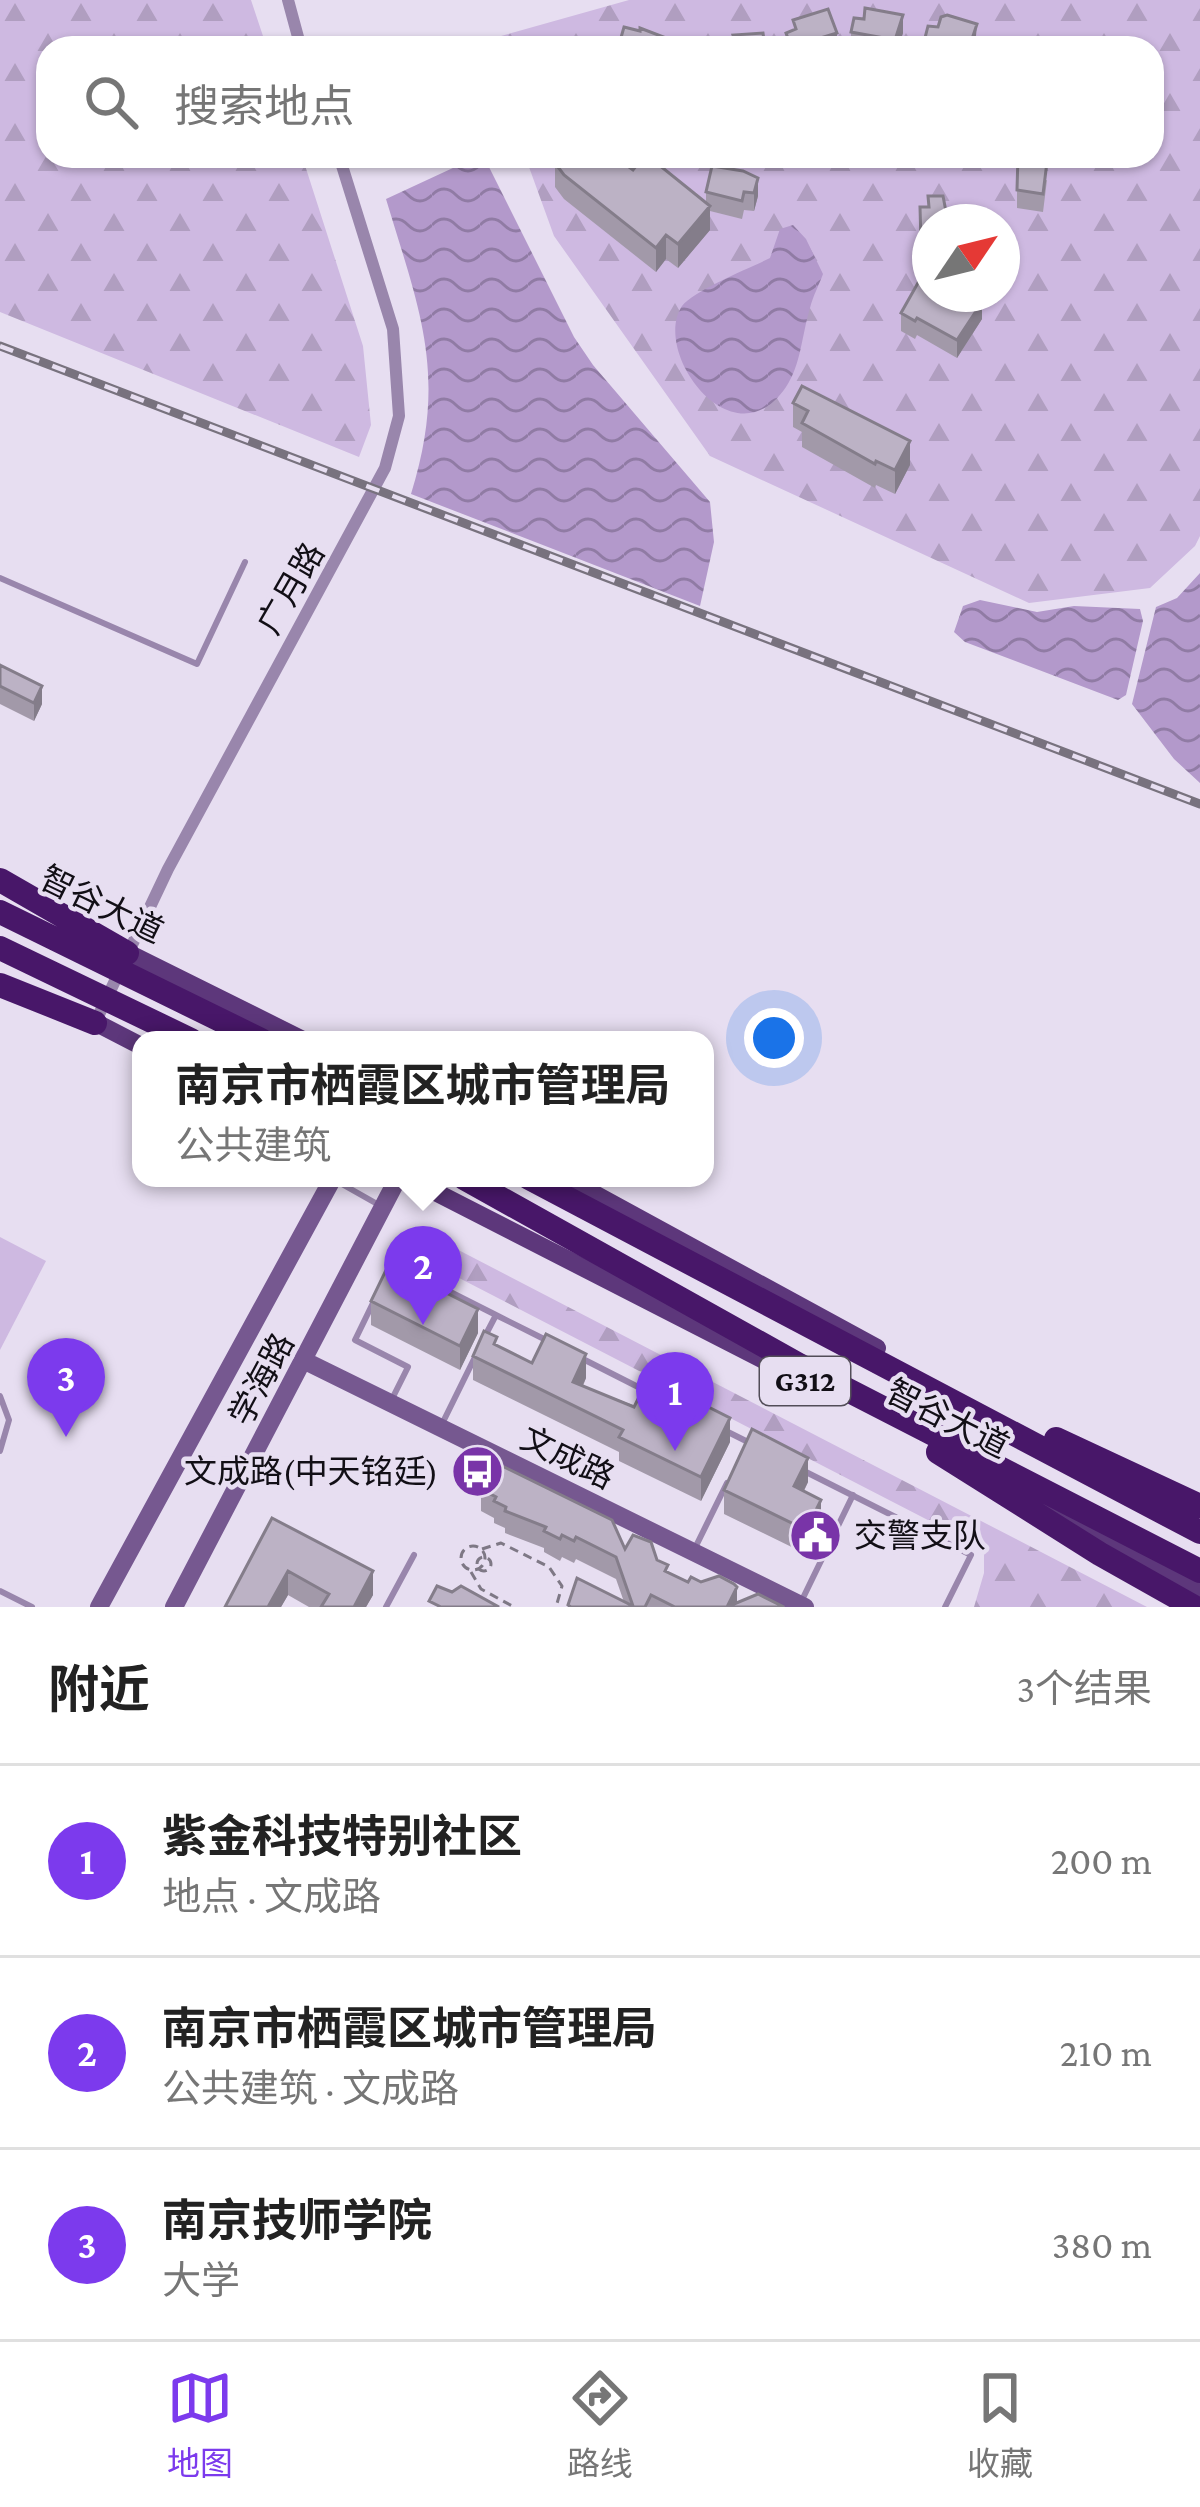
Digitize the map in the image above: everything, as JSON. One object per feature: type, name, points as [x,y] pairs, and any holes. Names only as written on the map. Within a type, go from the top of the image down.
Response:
[{"type":"highway","points":[[0,880],[127,952]]},
{"type":"highway","name":"智谷大道","points":[[0,912],[243,1031]]},
{"type":"highway","points":[[0,948],[172,1031]]},
{"type":"highway","points":[[0,985],[95,1023]]},
{"type":"highway","name":"智谷大道","points":[[480,1187],[799,1365],[1200,1571]]},
{"type":"highway","name":"智谷大道","points":[[546,1187],[1200,1532]]},
{"type":"highway","points":[[814,1330],[1200,1506]]},
{"type":"highway","points":[[799,1365],[1100,1554],[1194,1607]]},
{"type":"main road","name":"智谷大道","points":[[0,891],[285,1031]]},
{"type":"main road","points":[[0,975],[132,1042]]},
{"type":"main road","points":[[99,1607],[329,1187]]},
{"type":"main road","name":"学海路","points":[[174,1607],[393,1187]]},
{"type":"main road","name":"智谷大道","points":[[426,1187],[932,1445],[1200,1589]]},
{"type":"main road","name":"智谷大道","points":[[581,1187],[1010,1421],[1200,1518]]},
{"type":"main road","name":"文成路","points":[[305,1360],[802,1606]]},
{"type":"street","points":[[288,0],[298,36]]},
{"type":"street","name":"广月路","points":[[95,1023],[167,869],[360,520],[390,450],[399,416],[393,328],[343,168]]},
{"type":"lane","points":[[0,578],[197,664],[245,562]]},
{"type":"lane","points":[[347,1187],[382,1207]]},
{"type":"lane","points":[[383,1282],[393,1263],[559,1347]]},
{"type":"lane","points":[[374,1301],[355,1340],[408,1366],[390,1402]]},
{"type":"lane","points":[[440,1427],[496,1315]]},
{"type":"lane","points":[[580,1357],[664,1400]]},
{"type":"lane","points":[[0,1396],[9,1420],[0,1451]]},
{"type":"lane","points":[[706,1421],[769,1453]]},
{"type":"lane","points":[[739,1460],[748,1442]]},
{"type":"lane","points":[[790,1463],[971,1555],[945,1607]]},
{"type":"lane","points":[[693,1552],[730,1479]]},
{"type":"lane","points":[[802,1606],[853,1495]]},
{"type":"lane","points":[[386,1607],[414,1555]]},
{"type":"lane","points":[[0,1592],[32,1607]]},
{"type":"path","points":[[514,1607],[481,1589],[461,1562],[469,1546],[482,1549],[501,1543],[554,1570],[562,1586],[556,1607]]},
{"type":"path","points":[[470,1570],[491,1567],[482,1549]]},
{"type":"path","points":[[478,1569],[477,1561],[486,1556]]},
{"type":"green space","points":[[0,0],[251,0],[263,36],[36,36],[36,168],[306,168],[363,346],[371,425],[359,457],[0,312]]},
{"type":"green space","points":[[629,0],[1200,0],[1200,536],[1150,588],[1029,603],[710,456],[554,236],[529,168],[1164,168],[1164,36],[501,36]]},
{"type":"green space","points":[[416,1228],[1147,1607],[974,1607],[984,1573],[984,1549],[401,1248]]},
{"type":"green space","points":[[0,1237],[46,1261],[0,1350]]},
{"type":"water","points":[[453,168],[490,168],[574,337],[710,502],[714,542],[700,606],[411,494],[422,452],[428,378],[419,311],[386,199]]},
{"type":"water","points":[[793,225],[806,239],[823,274],[795,369],[786,387],[765,408],[743,413],[722,408],[688,373],[678,349],[675,326],[682,306],[710,286],[770,258],[780,229]]},
{"type":"water","points":[[1200,573],[1200,783],[1174,759],[1132,704],[1156,607],[1177,598]]},
{"type":"water","points":[[980,600],[1037,612],[1074,606],[1140,609],[1143,621],[1126,695],[1118,700],[965,642],[954,632],[963,606]]},
{"type":"building","points":[[865,8],[903,15],[896,36],[851,32],[854,18],[864,19]]},
{"type":"building","points":[[828,9],[837,33],[787,36],[796,29],[793,20]]},
{"type":"building","points":[[941,17],[977,24],[973,36],[926,36],[928,26],[938,27]]},
{"type":"building","points":[[624,27],[661,36],[621,36]]},
{"type":"building","points":[[559,168],[663,168],[710,206],[678,244],[666,235],[656,248]]},
{"type":"building","points":[[712,168],[743,171],[758,178],[754,193],[744,192],[742,201],[706,192]]},
{"type":"building","points":[[1018,168],[1046,168],[1043,194],[1017,190]]},
{"type":"building","points":[[928,196],[943,196],[945,204],[929,204]]},
{"type":"building","points":[[912,294],[912,312],[975,312],[957,340],[901,313]]},
{"type":"building","points":[[802,386],[910,441],[895,470],[875,464],[802,423],[808,411],[793,403]]},
{"type":"building","points":[[0,665],[42,686],[34,703],[0,686]]},
{"type":"building","points":[[389,1264],[478,1309],[460,1346],[371,1301]]},
{"type":"building","points":[[484,1331],[497,1337],[494,1344],[532,1363],[546,1334],[586,1354],[573,1382],[634,1407],[649,1377],[730,1418],[701,1477],[619,1437],[623,1430],[473,1356]]},
{"type":"building","points":[[752,1429],[808,1458],[794,1486],[821,1500],[806,1530],[724,1490]]},
{"type":"building","points":[[494,1462],[612,1520],[625,1549],[633,1535],[651,1542],[657,1560],[668,1565],[665,1571],[688,1582],[691,1577],[701,1582],[719,1576],[734,1584],[737,1587],[727,1607],[675,1607],[651,1595],[645,1607],[571,1607],[577,1578],[633,1606],[616,1557],[576,1537],[574,1541],[562,1535],[560,1539],[544,1531],[546,1527],[505,1511],[506,1507],[494,1501],[496,1497],[481,1489]]},
{"type":"building","points":[[272,1518],[373,1571],[354,1607],[321,1607],[329,1594],[288,1571],[268,1607],[225,1607]]},
{"type":"building","points":[[437,1586],[452,1592],[461,1586],[499,1607],[441,1607],[429,1601]]},
{"type":"building","points":[[758,1594],[784,1607],[727,1607]]},
{"type":"railway","points":[[0,346],[1200,804]]},
{"type":"place","name":"南京市栖霞区城市管理局","points":[[423,1325]]},
{"type":"place","name":"南京技师学院","points":[[66,1437]]},
{"type":"place","name":"紫金科技特别社区","points":[[675,1451]]},
{"type":"place","name":"文成路(中天铭廷)","points":[[477,1471]]},
{"type":"place","name":"交警支队","points":[[815,1535]]}]
